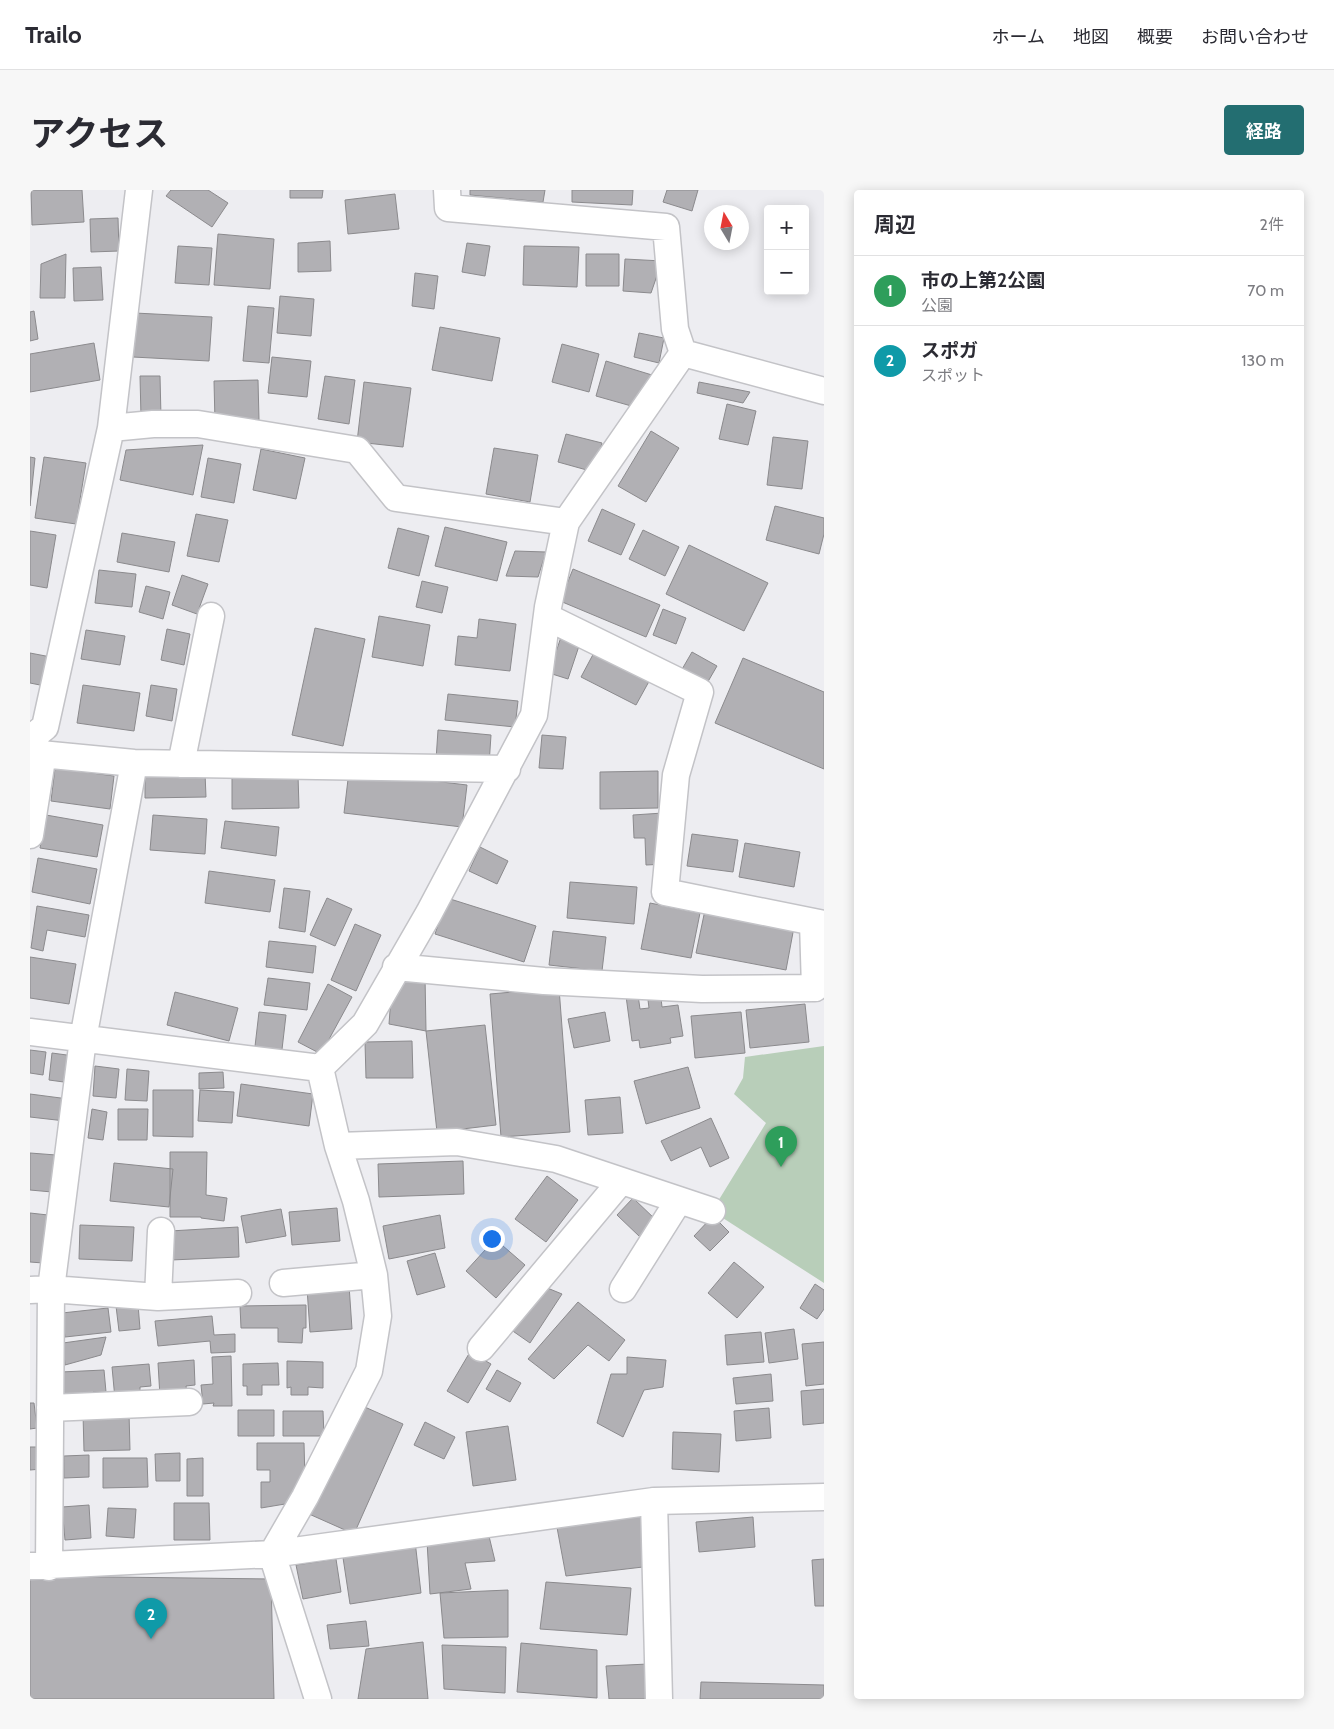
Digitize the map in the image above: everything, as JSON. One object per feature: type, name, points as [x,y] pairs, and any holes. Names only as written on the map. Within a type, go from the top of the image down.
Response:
[{"type":"street","points":[[30,835],[34,748],[45,727],[111,428],[139,190]]},
{"type":"street","points":[[447,190],[448,208],[666,227],[675,329],[683,353]]},
{"type":"street","points":[[683,353],[824,391]]},
{"type":"street","points":[[320,1068],[365,1024],[396,967],[429,913],[507,769],[534,715],[547,617],[566,522],[683,353]]},
{"type":"street","points":[[111,428],[153,424],[198,424],[358,450],[396,498],[566,522]]},
{"type":"street","points":[[181,764],[211,616]]},
{"type":"street","points":[[396,967],[544,981],[702,989],[815,988],[819,923],[665,892],[676,776],[700,692],[547,617]]},
{"type":"street","points":[[34,748],[134,763],[507,769]]},
{"type":"street","points":[[134,763],[83,1039],[40,1289],[50,1408],[39,1482],[39,1567],[272,1554],[654,1502],[824,1497]]},
{"type":"street","points":[[30,1032],[320,1068]]},
{"type":"street","points":[[318,1699],[272,1554],[305,1497],[369,1371],[378,1316],[374,1275],[356,1201],[338,1146],[320,1068]]},
{"type":"street","points":[[338,1146],[457,1142],[556,1159],[712,1211]]},
{"type":"street","points":[[481,1348],[621,1181]]},
{"type":"street","points":[[623,1289],[679,1200]]},
{"type":"street","points":[[158,1298],[161,1231]]},
{"type":"street","points":[[283,1283],[374,1275]]},
{"type":"street","points":[[40,1289],[158,1298],[238,1293]]},
{"type":"street","points":[[50,1408],[189,1402]]},
{"type":"street","points":[[654,1502],[659,1699]]},
{"type":"green space","points":[[824,1046],[824,1283],[712,1211],[766,1123],[734,1094],[743,1078],[745,1057]]},
{"type":"building","points":[[31,190],[82,190],[84,222],[32,225]]},
{"type":"building","points":[[171,190],[208,190],[228,203],[212,227],[166,196]]},
{"type":"building","points":[[290,190],[323,190],[322,198],[290,198]]},
{"type":"building","points":[[470,190],[545,190],[543,202],[470,195]]},
{"type":"building","points":[[572,190],[633,190],[632,205],[572,202]]},
{"type":"building","points":[[667,190],[698,190],[692,211],[663,202]]},
{"type":"building","points":[[395,194],[399,229],[348,234],[345,200]]},
{"type":"building","points":[[118,218],[119,251],[91,252],[90,219]]},
{"type":"building","points":[[218,234],[274,239],[270,289],[214,285]]},
{"type":"building","points":[[330,241],[331,271],[298,272],[298,243]]},
{"type":"building","points":[[467,243],[490,246],[485,276],[462,272]]},
{"type":"building","points":[[178,246],[212,248],[209,285],[175,283]]},
{"type":"building","points":[[524,246],[579,247],[577,287],[523,285]]},
{"type":"building","points":[[66,254],[65,298],[40,298],[41,264]]},
{"type":"building","points":[[586,254],[619,254],[619,286],[586,286]]},
{"type":"building","points":[[625,259],[662,261],[651,293],[623,291]]},
{"type":"building","points":[[101,267],[103,300],[74,301],[73,268]]},
{"type":"building","points":[[415,273],[438,276],[434,309],[412,306]]},
{"type":"building","points":[[280,296],[314,299],[311,336],[277,333]]},
{"type":"building","points":[[248,306],[274,308],[269,363],[243,361]]},
{"type":"building","points":[[34,311],[38,339],[30,341],[30,312]]},
{"type":"building","points":[[135,313],[212,317],[209,361],[133,357]]},
{"type":"building","points":[[440,327],[500,338],[492,381],[432,370]]},
{"type":"building","points":[[639,333],[664,338],[659,363],[634,357]]},
{"type":"building","points":[[94,343],[100,380],[30,392],[30,354]]},
{"type":"building","points":[[562,344],[599,354],[589,392],[552,382]]},
{"type":"building","points":[[272,357],[311,361],[307,397],[268,393]]},
{"type":"building","points":[[606,361],[652,375],[642,409],[596,396]]},
{"type":"building","points":[[140,376],[160,376],[161,417],[141,417]]},
{"type":"building","points":[[325,376],[355,380],[349,424],[318,419]]},
{"type":"building","points":[[258,380],[259,420],[215,422],[214,381]]},
{"type":"building","points":[[364,382],[411,388],[403,447],[357,442]]},
{"type":"building","points":[[699,382],[750,392],[743,403],[697,393]]},
{"type":"building","points":[[727,404],[756,411],[748,445],[719,439]]},
{"type":"building","points":[[651,431],[679,448],[646,502],[618,486]]},
{"type":"building","points":[[566,434],[602,443],[594,472],[558,462]]},
{"type":"building","points":[[773,437],[808,441],[802,489],[767,485]]},
{"type":"building","points":[[203,445],[193,495],[120,480],[126,450]]},
{"type":"building","points":[[494,448],[538,455],[530,502],[486,494]]},
{"type":"building","points":[[261,449],[305,458],[296,499],[253,490]]},
{"type":"building","points":[[30,457],[35,458],[30,506]]},
{"type":"building","points":[[44,457],[86,463],[76,524],[35,518]]},
{"type":"building","points":[[208,458],[241,464],[234,503],[201,497]]},
{"type":"building","points":[[775,506],[824,518],[824,534],[819,554],[766,540]]},
{"type":"building","points":[[602,509],[635,524],[621,555],[588,541]]},
{"type":"building","points":[[196,514],[228,520],[219,562],[187,556]]},
{"type":"building","points":[[445,527],[507,542],[497,581],[435,566]]},
{"type":"building","points":[[398,528],[429,536],[419,576],[388,568]]},
{"type":"building","points":[[643,530],[679,547],[665,576],[629,559]]},
{"type":"building","points":[[30,531],[56,535],[47,588],[30,585]]},
{"type":"building","points":[[122,533],[175,542],[169,572],[117,562]]},
{"type":"building","points":[[689,545],[768,583],[744,631],[666,594]]},
{"type":"building","points":[[515,551],[546,552],[538,577],[506,576]]},
{"type":"building","points":[[573,569],[660,605],[646,637],[560,601]]},
{"type":"building","points":[[99,570],[136,574],[132,607],[95,603]]},
{"type":"building","points":[[182,575],[208,584],[197,614],[172,605]]},
{"type":"building","points":[[422,581],[448,587],[442,613],[416,607]]},
{"type":"building","points":[[146,586],[170,592],[163,619],[139,612]]},
{"type":"building","points":[[663,609],[686,618],[676,644],[653,635]]},
{"type":"building","points":[[379,616],[430,625],[423,666],[372,657]]},
{"type":"building","points":[[479,619],[516,624],[510,671],[455,665],[458,636],[477,638]]},
{"type":"building","points":[[315,628],[365,639],[343,746],[292,735]]},
{"type":"building","points":[[167,629],[190,634],[184,665],[161,660]]},
{"type":"building","points":[[86,630],[125,636],[120,665],[81,659]]},
{"type":"building","points":[[562,634],[581,640],[568,679],[549,673]]},
{"type":"building","points":[[597,647],[652,676],[636,705],[581,677]]},
{"type":"building","points":[[692,652],[717,666],[706,685],[681,671]]},
{"type":"building","points":[[30,653],[56,658],[50,687],[30,683]]},
{"type":"building","points":[[743,658],[824,692],[824,769],[715,723]]},
{"type":"building","points":[[83,685],[140,693],[134,731],[77,723]]},
{"type":"building","points":[[151,685],[177,689],[172,721],[146,716]]},
{"type":"building","points":[[448,694],[518,701],[515,727],[445,720]]},
{"type":"building","points":[[438,730],[491,735],[489,765],[436,760]]},
{"type":"building","points":[[542,735],[566,737],[563,769],[539,768]]},
{"type":"building","points":[[55,768],[114,776],[110,809],[51,801]]},
{"type":"building","points":[[349,771],[467,785],[462,827],[344,813]]},
{"type":"building","points":[[658,771],[658,808],[600,809],[600,772]]},
{"type":"building","points":[[205,773],[206,797],[145,798],[145,774]]},
{"type":"building","points":[[298,775],[299,808],[232,809],[232,776]]},
{"type":"building","points":[[663,813],[667,864],[646,865],[645,838],[634,838],[633,815]]},
{"type":"building","points":[[46,815],[103,825],[97,857],[40,848]]},
{"type":"building","points":[[153,815],[207,819],[205,854],[150,850]]},
{"type":"building","points":[[225,821],[279,827],[276,856],[221,848]]},
{"type":"building","points":[[692,834],[738,840],[733,872],[687,866]]},
{"type":"building","points":[[745,843],[800,852],[794,887],[739,877]]},
{"type":"building","points":[[480,847],[508,861],[497,884],[469,871]]},
{"type":"building","points":[[38,858],[97,869],[90,904],[32,892]]},
{"type":"building","points":[[209,871],[275,880],[270,912],[205,903]]},
{"type":"building","points":[[570,882],[637,887],[634,924],[567,918]]},
{"type":"building","points":[[284,888],[310,891],[305,932],[279,928]]},
{"type":"building","points":[[327,898],[352,909],[335,946],[310,935]]},
{"type":"building","points":[[447,898],[536,926],[524,962],[435,934]]},
{"type":"building","points":[[650,903],[700,913],[691,958],[641,949]]},
{"type":"building","points":[[37,906],[89,915],[85,937],[47,930],[43,951],[31,948]]},
{"type":"building","points":[[705,910],[794,927],[786,970],[696,953]]},
{"type":"building","points":[[355,924],[381,935],[356,991],[331,980]]},
{"type":"building","points":[[553,931],[606,937],[602,971],[549,965]]},
{"type":"building","points":[[269,941],[316,946],[313,973],[266,967]]},
{"type":"building","points":[[30,957],[76,964],[69,1004],[30,998]]},
{"type":"building","points":[[393,972],[425,976],[426,1031],[389,1024]]},
{"type":"building","points":[[268,978],[310,983],[307,1010],[264,1005]]},
{"type":"building","points":[[328,984],[352,997],[321,1054],[298,1042]]},
{"type":"building","points":[[559,988],[570,1132],[501,1137],[490,994]]},
{"type":"building","points":[[175,992],[238,1008],[229,1041],[167,1025]]},
{"type":"building","points":[[638,995],[640,1009],[649,1008],[648,1000],[661,998],[662,1007],[678,1005],[683,1036],[670,1038],[671,1043],[640,1048],[639,1040],[632,1041],[626,996]]},
{"type":"building","points":[[805,1004],[809,1042],[750,1048],[746,1010]]},
{"type":"building","points":[[259,1012],[286,1015],[281,1058],[254,1055]]},
{"type":"building","points":[[605,1012],[610,1041],[574,1048],[568,1019]]},
{"type":"building","points":[[741,1012],[745,1053],[695,1058],[691,1016]]},
{"type":"building","points":[[485,1025],[496,1125],[437,1132],[426,1031]]},
{"type":"building","points":[[412,1041],[413,1078],[366,1078],[365,1042]]},
{"type":"building","points":[[30,1050],[46,1052],[43,1075],[30,1073]]},
{"type":"building","points":[[52,1053],[74,1056],[71,1083],[49,1080]]},
{"type":"building","points":[[95,1066],[119,1069],[116,1098],[93,1096]]},
{"type":"building","points":[[688,1067],[700,1108],[646,1124],[634,1081]]},
{"type":"building","points":[[127,1069],[149,1071],[147,1101],[125,1100]]},
{"type":"building","points":[[223,1072],[224,1088],[199,1089],[199,1073]]},
{"type":"building","points":[[241,1084],[313,1094],[309,1126],[237,1116]]},
{"type":"building","points":[[153,1090],[193,1090],[193,1137],[153,1136]]},
{"type":"building","points":[[200,1090],[234,1092],[232,1123],[198,1121]]},
{"type":"building","points":[[30,1094],[76,1100],[74,1122],[30,1117]]},
{"type":"building","points":[[620,1097],[623,1133],[588,1135],[585,1100]]},
{"type":"building","points":[[92,1109],[107,1112],[103,1140],[88,1138]]},
{"type":"building","points":[[118,1109],[148,1109],[147,1140],[118,1140]]},
{"type":"building","points":[[711,1118],[729,1158],[710,1167],[701,1147],[671,1161],[661,1141]]},
{"type":"building","points":[[170,1152],[207,1152],[206,1195],[227,1198],[224,1221],[201,1217],[170,1217]]},
{"type":"building","points":[[30,1153],[56,1155],[52,1192],[30,1190]]},
{"type":"building","points":[[463,1161],[464,1194],[379,1197],[378,1164]]},
{"type":"building","points":[[114,1163],[173,1169],[169,1207],[110,1201]]},
{"type":"building","points":[[547,1176],[578,1200],[546,1242],[515,1219]]},
{"type":"building","points":[[633,1198],[656,1220],[640,1237],[617,1215]]},
{"type":"building","points":[[337,1208],[340,1241],[292,1245],[289,1212]]},
{"type":"building","points":[[281,1209],[286,1236],[246,1243],[241,1216]]},
{"type":"building","points":[[30,1213],[48,1215],[43,1263],[30,1262]]},
{"type":"building","points":[[440,1215],[445,1248],[389,1259],[383,1226]]},
{"type":"building","points":[[713,1216],[729,1232],[710,1251],[694,1236]]},
{"type":"building","points":[[80,1225],[134,1227],[132,1261],[79,1259]]},
{"type":"building","points":[[238,1227],[239,1257],[171,1260],[170,1231]]},
{"type":"building","points":[[495,1239],[525,1265],[496,1298],[466,1271]]},
{"type":"building","points":[[435,1253],[445,1287],[417,1295],[407,1261]]},
{"type":"building","points":[[734,1262],[764,1287],[737,1318],[708,1293]]},
{"type":"building","points":[[535,1283],[562,1294],[530,1343],[507,1327]]},
{"type":"building","points":[[815,1284],[824,1290],[824,1309],[817,1319],[800,1308]]},
{"type":"building","points":[[349,1285],[352,1329],[310,1332],[307,1288]]},
{"type":"building","points":[[578,1302],[625,1340],[609,1361],[588,1345],[554,1379],[528,1359]]},
{"type":"building","points":[[138,1304],[140,1329],[119,1331],[116,1306]]},
{"type":"building","points":[[306,1305],[306,1328],[303,1328],[302,1343],[278,1342],[278,1328],[241,1328],[240,1306]]},
{"type":"building","points":[[108,1308],[111,1332],[65,1337],[62,1313]]},
{"type":"building","points":[[212,1316],[214,1335],[235,1334],[235,1352],[211,1353],[210,1341],[158,1346],[155,1321]]},
{"type":"building","points":[[794,1329],[798,1359],[769,1363],[765,1333]]},
{"type":"building","points":[[761,1332],[764,1362],[727,1365],[725,1335]]},
{"type":"building","points":[[106,1337],[101,1355],[65,1365],[63,1343]]},
{"type":"building","points":[[824,1342],[824,1384],[806,1386],[802,1344]]},
{"type":"building","points":[[470,1352],[491,1364],[468,1403],[447,1391]]},
{"type":"building","points":[[231,1356],[232,1406],[213,1406],[214,1403],[203,1404],[201,1385],[213,1384],[212,1357]]},
{"type":"building","points":[[627,1357],[666,1360],[663,1387],[644,1390],[623,1437],[597,1423],[611,1374],[627,1374]]},
{"type":"building","points":[[194,1360],[195,1385],[186,1386],[187,1395],[160,1397],[158,1363]]},
{"type":"building","points":[[287,1361],[323,1362],[323,1388],[308,1387],[308,1395],[291,1395],[291,1387],[287,1388]]},
{"type":"building","points":[[278,1363],[279,1385],[262,1385],[262,1395],[247,1395],[247,1386],[243,1386],[243,1364]]},
{"type":"building","points":[[149,1364],[151,1386],[140,1387],[140,1397],[115,1399],[112,1367]]},
{"type":"building","points":[[104,1370],[106,1392],[93,1392],[94,1398],[63,1395],[61,1372]]},
{"type":"building","points":[[497,1370],[521,1383],[510,1402],[486,1389]]},
{"type":"building","points":[[771,1374],[773,1401],[736,1404],[733,1378]]},
{"type":"building","points":[[824,1389],[824,1423],[803,1425],[801,1391]]},
{"type":"building","points":[[30,1403],[34,1403],[37,1428],[30,1429]]},
{"type":"building","points":[[358,1404],[403,1424],[354,1534],[309,1514]]},
{"type":"building","points":[[769,1408],[771,1438],[736,1441],[734,1411]]},
{"type":"building","points":[[238,1410],[274,1410],[274,1436],[238,1436]]},
{"type":"building","points":[[283,1411],[323,1411],[324,1436],[283,1436]]},
{"type":"building","points":[[129,1413],[130,1450],[84,1451],[83,1414]]},
{"type":"building","points":[[425,1422],[455,1437],[444,1459],[414,1445]]},
{"type":"building","points":[[508,1426],[516,1480],[473,1486],[466,1432]]},
{"type":"building","points":[[673,1432],[721,1434],[719,1472],[672,1469]]},
{"type":"building","points":[[257,1443],[304,1443],[305,1481],[303,1501],[261,1508],[261,1482],[270,1482],[270,1470],[257,1470]]},
{"type":"building","points":[[30,1447],[41,1447],[42,1469],[30,1470]]},
{"type":"building","points":[[180,1453],[180,1481],[156,1481],[155,1454]]},
{"type":"building","points":[[89,1455],[89,1477],[64,1478],[64,1456]]},
{"type":"building","points":[[103,1458],[147,1458],[148,1487],[103,1488]]},
{"type":"building","points":[[203,1458],[203,1496],[187,1496],[187,1459]]},
{"type":"building","points":[[174,1503],[209,1503],[210,1540],[174,1540]]},
{"type":"building","points":[[89,1505],[91,1538],[65,1540],[62,1507]]},
{"type":"building","points":[[108,1508],[136,1509],[134,1538],[106,1536]]},
{"type":"building","points":[[641,1511],[643,1567],[566,1576],[556,1522]]},
{"type":"building","points":[[753,1517],[755,1547],[699,1552],[696,1522]]},
{"type":"building","points":[[488,1532],[495,1561],[465,1563],[471,1589],[430,1594],[427,1541]]},
{"type":"building","points":[[415,1541],[421,1593],[350,1604],[342,1551]]},
{"type":"building","points":[[336,1559],[341,1592],[303,1599],[296,1565]]},
{"type":"building","points":[[824,1559],[824,1606],[815,1606],[812,1560]]},
{"type":"building","points":[[30,1576],[271,1579],[274,1699],[30,1699]]},
{"type":"building","points":[[546,1582],[631,1588],[627,1635],[540,1629]]},
{"type":"building","points":[[508,1590],[508,1637],[444,1638],[440,1593]]},
{"type":"building","points":[[366,1621],[369,1646],[330,1649],[327,1625]]},
{"type":"building","points":[[423,1642],[428,1699],[358,1699],[366,1649]]},
{"type":"building","points":[[521,1643],[597,1650],[597,1698],[517,1692]]},
{"type":"building","points":[[442,1645],[506,1647],[505,1693],[444,1689]]},
{"type":"building","points":[[648,1664],[651,1699],[609,1699],[606,1666]]},
{"type":"building","points":[[701,1682],[824,1685],[824,1699],[700,1699]]},
{"type":"place","name":"市の上第2公園","points":[[781,1167]]},
{"type":"place","name":"スポガ","points":[[151,1639]]}]
